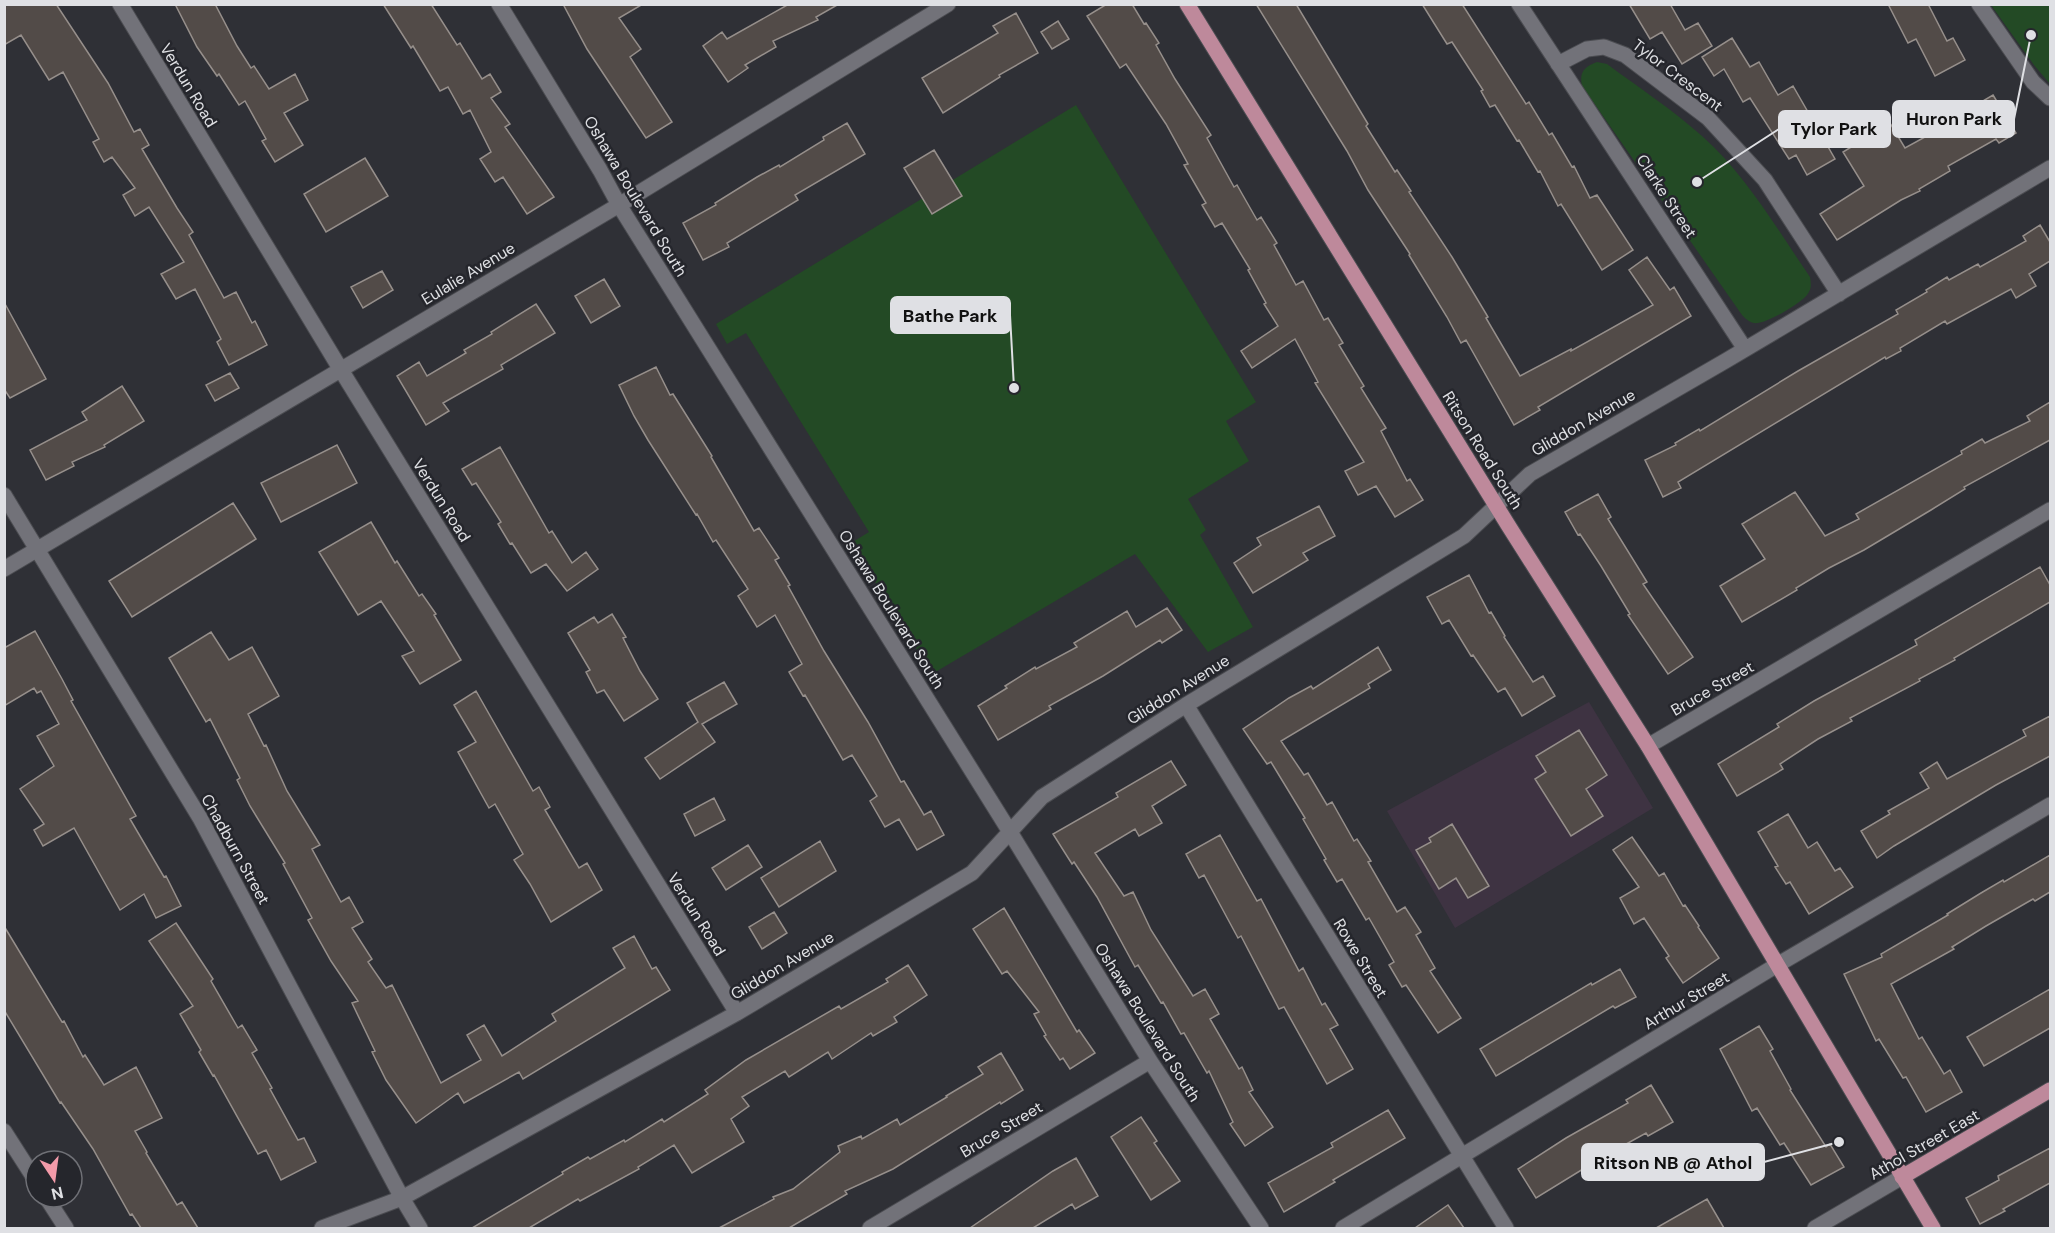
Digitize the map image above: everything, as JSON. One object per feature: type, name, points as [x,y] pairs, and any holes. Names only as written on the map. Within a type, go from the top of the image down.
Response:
[{"type":"main road","name":"Ritson Road South","points":[[1187,4],[1496,506],[1648,746],[1933,1228]]},
{"type":"main road","name":"Athol Street East","points":[[1902,1177],[2050,1090]]},
{"type":"street","name":"Verdun Road","points":[[120,4],[341,370],[737,1012]]},
{"type":"street","name":"Oshawa Boulevard South","points":[[499,4],[600,170],[618,205],[1010,832],[1150,1061],[1261,1228]]},
{"type":"street","name":"Eulalie Avenue","points":[[4,569],[618,205],[948,4]]},
{"type":"street","name":"Clarke Street","points":[[1519,4],[1745,350]]},
{"type":"street","points":[[1979,4],[2033,82],[2050,98]]},
{"type":"street","name":"Tylor Crescent","points":[[1558,64],[1587,49],[1604,47],[1625,55],[1708,118],[1765,180],[1839,294]]},
{"type":"street","name":"Gliddon Avenue","points":[[322,1228],[402,1198],[737,1012],[972,873],[1041,797],[1186,705],[1464,536],[1530,474],[1745,350],[2050,168]]},
{"type":"street","name":"Chadburn Street","points":[[4,495],[200,818],[420,1228]]},
{"type":"street","name":"Bruce Street","points":[[1648,746],[2050,510]]},
{"type":"street","name":"Rowe Street","points":[[1186,705],[1506,1228]]},
{"type":"street","name":"Arthur Street","points":[[1343,1228],[1777,965],[2050,806]]},
{"type":"street","name":"Bruce Street","points":[[870,1228],[1150,1061]]},
{"type":"street","points":[[4,1131],[24,1162]]},
{"type":"street","name":"Athol Street East","points":[[1815,1228],[1902,1177]]},
{"type":"street","points":[[54,1209],[66,1228]]},
{"type":"shaded area","points":[[1589,702],[1653,808],[1455,928],[1387,811]]},
{"type":"green space","points":[[1991,5],[2050,5],[2050,84],[2034,65]]},
{"type":"green space","points":[[1597,62],[1607,64],[1679,117],[1718,151],[1733,168],[1760,203],[1810,277],[1809,293],[1804,298],[1784,312],[1763,322],[1751,322],[1742,315],[1582,86],[1581,77],[1584,71]]},
{"type":"green space","points":[[1076,105],[1256,402],[1226,421],[1249,461],[1188,499],[1206,530],[1200,535],[1253,627],[1208,652],[1135,554],[932,674],[851,543],[869,532],[746,333],[727,344],[716,324]]},
{"type":"building","points":[[4,4],[56,4],[108,83],[134,132],[140,129],[149,145],[142,149],[193,232],[189,235],[224,298],[236,292],[252,323],[255,321],[267,345],[229,365],[217,342],[221,339],[195,289],[176,299],[161,274],[184,262],[149,207],[135,216],[123,195],[135,188],[112,157],[104,162],[93,142],[99,139],[63,72],[49,80],[21,35],[4,45]]},
{"type":"building","points":[[175,4],[215,4],[237,46],[251,68],[254,66],[269,89],[295,74],[308,100],[284,113],[303,145],[275,162],[262,141],[266,139],[245,101],[239,105],[219,74],[217,76],[197,47]]},
{"type":"building","points":[[383,4],[431,4],[457,45],[460,43],[482,79],[490,74],[501,92],[491,98],[510,124],[505,127],[554,197],[527,214],[503,177],[495,182],[480,159],[491,152],[470,110],[463,114],[448,87],[440,91],[413,46],[411,48]]},
{"type":"building","points":[[563,4],[643,4],[619,18],[641,49],[630,57],[672,122],[646,138],[587,49]]},
{"type":"building","points":[[789,4],[839,4],[816,17],[818,20],[773,41],[776,47],[745,65],[748,68],[728,82],[703,46],[722,32],[727,39]]},
{"type":"building","points":[[1107,4],[1132,4],[1144,24],[1146,23],[1159,43],[1156,45],[1175,79],[1211,135],[1207,138],[1234,187],[1237,185],[1257,220],[1261,217],[1277,243],[1274,245],[1296,285],[1303,281],[1324,320],[1328,318],[1343,343],[1339,345],[1364,386],[1361,388],[1386,428],[1381,431],[1407,481],[1410,479],[1423,500],[1395,517],[1376,486],[1358,495],[1345,471],[1364,462],[1315,383],[1318,382],[1295,339],[1252,368],[1241,351],[1278,326],[1264,304],[1266,303],[1248,270],[1250,269],[1222,223],[1215,227],[1202,205],[1206,203],[1184,165],[1188,164],[1166,124],[1126,64],[1120,68],[1087,16]]},
{"type":"building","points":[[1256,4],[1296,4],[1368,124],[1366,126],[1395,172],[1397,170],[1411,191],[1409,192],[1452,257],[1520,376],[1571,349],[1571,351],[1653,305],[1629,270],[1647,257],[1670,290],[1674,287],[1691,316],[1538,407],[1540,410],[1514,425],[1466,340],[1461,343],[1410,254],[1368,190],[1347,151]]},
{"type":"building","points":[[1422,4],[1462,4],[1526,104],[1529,102],[1549,135],[1552,133],[1572,167],[1574,166],[1590,198],[1597,195],[1633,250],[1602,270],[1561,204],[1558,206],[1540,171],[1538,172],[1495,105],[1490,107],[1481,91],[1483,90],[1452,42],[1447,44]]},
{"type":"building","points":[[1629,4],[1670,4],[1685,30],[1698,23],[1712,46],[1682,64],[1662,32],[1650,39]]},
{"type":"building","points":[[1888,4],[1928,4],[1947,41],[1953,38],[1965,60],[1935,76],[1916,39],[1908,43]]},
{"type":"building","points":[[1016,13],[1038,53],[999,75],[1000,77],[943,113],[922,78],[998,33],[993,26]]},
{"type":"building","points":[[1058,21],[1069,39],[1052,49],[1041,32]]},
{"type":"building","points":[[1732,38],[1750,67],[1759,62],[1778,95],[1793,86],[1835,159],[1807,175],[1796,155],[1789,159],[1750,98],[1743,102],[1724,69],[1714,76],[1702,57]]},
{"type":"building","points":[[1993,95],[2016,133],[1999,143],[1996,139],[1948,166],[1950,171],[1919,189],[1920,191],[1901,200],[1837,240],[1820,214],[1864,186],[1843,152],[1890,123],[1905,148],[1978,108],[1976,105]]},
{"type":"building","points":[[847,123],[865,154],[795,195],[798,200],[727,243],[729,247],[703,260],[683,223],[716,205],[715,203],[757,177],[779,165],[780,167]]},
{"type":"building","points":[[934,150],[962,196],[932,214],[904,168]]},
{"type":"building","points":[[365,158],[388,196],[326,232],[304,194]]},
{"type":"building","points":[[2040,225],[2050,242],[2050,261],[2029,274],[2036,286],[2016,298],[2011,289],[1947,324],[1945,321],[1900,348],[1901,351],[1886,359],[1885,357],[1678,482],[1681,488],[1663,497],[1645,460],[1676,445],[1675,443],[1699,429],[1700,431],[1798,371],[1898,314],[1896,310],[1947,277],[1949,280],[1978,264],[1980,267],[2026,241],[2023,236]]},
{"type":"building","points":[[382,271],[393,290],[363,308],[351,287]]},
{"type":"building","points":[[604,279],[620,306],[591,323],[575,296]]},
{"type":"building","points":[[4,302],[46,379],[10,398],[4,389]]},
{"type":"building","points":[[536,304],[555,333],[501,365],[503,369],[443,403],[449,411],[426,425],[397,376],[419,362],[427,376],[466,353],[464,350]]},
{"type":"building","points":[[656,367],[670,395],[673,394],[712,456],[754,531],[759,528],[779,558],[775,560],[790,585],[788,586],[901,782],[904,781],[924,815],[931,811],[944,835],[917,850],[899,819],[885,827],[870,801],[877,796],[852,755],[843,760],[789,672],[802,664],[775,615],[757,627],[738,596],[748,589],[716,540],[713,542],[648,440],[619,385]]},
{"type":"building","points":[[230,373],[239,388],[215,401],[206,385]]},
{"type":"building","points":[[122,386],[144,421],[104,445],[105,447],[72,462],[74,466],[46,480],[30,450],[87,420],[82,412]]},
{"type":"building","points":[[2050,402],[2050,440],[1964,487],[1965,489],[1931,510],[1829,568],[1796,588],[1797,590],[1742,622],[1720,586],[1765,559],[1742,524],[1795,492],[1825,536],[1859,519],[1856,514],[1962,454],[1961,451],[1982,439],[1985,443],[2030,421],[2027,416]]},
{"type":"building","points":[[337,445],[357,483],[281,522],[261,483]]},
{"type":"building","points":[[500,447],[549,533],[552,531],[572,563],[586,552],[598,569],[567,591],[546,564],[531,573],[512,543],[510,544],[498,524],[501,522],[476,483],[472,485],[462,469]]},
{"type":"building","points":[[1598,494],[1611,517],[1608,519],[1647,582],[1643,584],[1693,657],[1668,674],[1628,615],[1630,614],[1601,566],[1580,534],[1578,535],[1565,512]]},
{"type":"building","points":[[233,503],[256,539],[132,617],[109,581]]},
{"type":"building","points":[[1319,506],[1335,536],[1303,553],[1308,560],[1253,593],[1234,563],[1261,545],[1257,538]]},
{"type":"building","points":[[371,522],[395,563],[397,561],[419,596],[422,594],[436,614],[434,615],[461,660],[420,684],[402,656],[414,651],[381,601],[358,615],[319,552]]},
{"type":"building","points":[[2040,567],[2050,585],[2050,602],[1954,658],[1955,660],[1919,679],[1920,681],[1850,718],[1852,721],[1818,739],[1780,764],[1783,769],[1737,796],[1718,764],[1779,727],[1777,724],[1814,701],[1917,645],[1915,640]]},
{"type":"building","points":[[1469,575],[1489,613],[1491,612],[1533,682],[1543,676],[1555,696],[1522,716],[1505,688],[1498,692],[1473,655],[1471,656],[1449,620],[1442,624],[1427,597]]},
{"type":"building","points":[[1167,608],[1182,630],[1162,643],[1160,640],[1103,676],[1049,706],[1051,709],[998,740],[978,706],[1035,667],[1036,669],[1077,647],[1074,643],[1127,611],[1136,627]]},
{"type":"building","points":[[612,614],[626,637],[623,638],[640,671],[658,699],[624,721],[604,690],[597,693],[586,672],[590,670],[568,633],[594,617],[598,623]]},
{"type":"building","points":[[35,631],[73,700],[71,701],[136,816],[130,819],[164,877],[166,876],[181,906],[156,918],[144,894],[120,910],[74,828],[43,846],[34,830],[44,824],[20,789],[54,766],[37,736],[59,724],[41,691],[37,693],[34,688],[4,706],[4,648]]},
{"type":"building","points":[[211,632],[229,660],[252,647],[279,696],[248,714],[264,746],[266,745],[287,791],[320,845],[312,849],[341,902],[349,897],[363,922],[352,928],[372,959],[368,962],[386,988],[392,985],[441,1083],[481,1060],[467,1035],[484,1025],[502,1056],[556,1021],[552,1014],[625,968],[613,948],[634,936],[652,969],[656,967],[670,990],[523,1079],[519,1072],[464,1103],[458,1093],[416,1123],[386,1080],[352,1003],[358,1001],[331,961],[308,920],[312,918],[283,864],[285,863],[250,806],[237,780],[240,778],[210,719],[206,722],[169,658]]},
{"type":"building","points":[[1378,647],[1391,670],[1368,684],[1370,688],[1281,741],[1304,775],[1308,773],[1327,805],[1332,802],[1354,841],[1357,839],[1371,861],[1368,862],[1397,912],[1405,907],[1421,932],[1416,935],[1435,968],[1430,971],[1461,1018],[1438,1033],[1406,985],[1402,987],[1389,965],[1394,962],[1369,918],[1366,920],[1342,879],[1337,882],[1303,819],[1305,818],[1271,762],[1267,764],[1243,729],[1289,698],[1311,686],[1313,689]]},
{"type":"building","points":[[724,682],[737,704],[702,724],[715,742],[660,779],[645,758],[698,722],[687,703]]},
{"type":"building","points":[[476,691],[533,791],[539,787],[550,807],[545,810],[579,868],[587,863],[602,890],[551,922],[514,860],[523,854],[495,804],[489,808],[458,752],[476,742],[454,705]]},
{"type":"building","points":[[2050,716],[2050,756],[1996,785],[1877,858],[1861,831],[1890,814],[1888,811],[1929,788],[1920,773],[1937,762],[1947,779],[2026,736],[2023,730]]},
{"type":"building","points":[[1579,730],[1607,775],[1586,789],[1603,816],[1571,836],[1535,779],[1546,772],[1536,756]]},
{"type":"building","points":[[1171,761],[1186,785],[1152,806],[1162,823],[1139,836],[1135,829],[1095,853],[1124,896],[1133,892],[1151,930],[1193,996],[1205,989],[1219,1014],[1210,1019],[1239,1069],[1242,1067],[1253,1090],[1249,1092],[1273,1127],[1245,1146],[1230,1124],[1233,1122],[1209,1071],[1207,1073],[1184,1033],[1181,1034],[1138,965],[1135,967],[1097,897],[1053,834],[1118,797],[1116,793]]},
{"type":"building","points":[[714,798],[725,820],[695,836],[684,814]]},
{"type":"building","points":[[1788,814],[1808,848],[1817,842],[1835,871],[1840,868],[1853,887],[1809,914],[1790,882],[1786,884],[1775,867],[1778,866],[1758,832]]},
{"type":"building","points":[[1452,824],[1489,886],[1468,898],[1456,878],[1439,889],[1416,850],[1431,842],[1429,838]]},
{"type":"building","points":[[1220,835],[1257,901],[1261,899],[1299,971],[1303,968],[1322,1005],[1325,1003],[1338,1025],[1330,1029],[1353,1069],[1327,1084],[1284,1007],[1279,1009],[1241,936],[1238,938],[1204,875],[1199,878],[1186,854]]},
{"type":"building","points":[[1632,837],[1659,876],[1664,873],[1683,906],[1685,905],[1719,958],[1683,983],[1666,958],[1669,956],[1644,918],[1634,924],[1620,898],[1639,887],[1613,850]]},
{"type":"building","points":[[820,841],[836,871],[779,907],[761,878]]},
{"type":"building","points":[[748,845],[762,867],[726,890],[712,868]]},
{"type":"building","points":[[2050,855],[2050,892],[1986,926],[1952,947],[1954,949],[1891,984],[1919,1039],[1922,1037],[1944,1074],[1950,1070],[1962,1092],[1926,1112],[1906,1077],[1903,1078],[1879,1039],[1876,1041],[1844,974],[1882,957],[1881,954],[1981,893]]},
{"type":"building","points":[[1004,908],[1077,1032],[1079,1030],[1095,1053],[1070,1069],[1063,1058],[1060,1060],[1044,1036],[1046,1035],[1034,1014],[1039,1012],[1007,971],[1002,974],[973,929]]},
{"type":"building","points":[[774,912],[787,933],[762,949],[749,927]]},
{"type":"building","points":[[176,923],[213,979],[211,981],[238,1028],[242,1025],[257,1050],[252,1053],[272,1088],[270,1089],[298,1140],[304,1138],[316,1162],[281,1180],[266,1150],[258,1154],[199,1052],[201,1050],[180,1014],[193,1006],[149,941]]},
{"type":"building","points":[[4,926],[62,1022],[64,1021],[83,1057],[85,1055],[104,1085],[136,1067],[162,1118],[135,1131],[177,1205],[182,1202],[198,1228],[141,1228],[132,1214],[130,1215],[93,1149],[60,1103],[4,1010]]},
{"type":"building","points":[[908,965],[927,995],[894,1017],[897,1022],[873,1036],[871,1033],[832,1059],[828,1052],[789,1077],[785,1071],[742,1097],[749,1106],[731,1119],[744,1142],[692,1173],[674,1145],[638,1167],[639,1169],[580,1201],[578,1199],[529,1228],[472,1228],[588,1157],[590,1159],[624,1140],[625,1142],[662,1119],[664,1122],[708,1094],[705,1090],[746,1060],[839,1006],[841,1009],[888,982],[886,979]]},
{"type":"building","points":[[1620,969],[1636,997],[1615,1008],[1613,1006],[1496,1076],[1480,1049],[1591,983],[1592,985]]},
{"type":"building","points":[[2050,989],[2050,1028],[1984,1066],[1967,1037]]},
{"type":"building","points":[[1759,1026],[1773,1049],[1770,1051],[1790,1090],[1826,1147],[1830,1144],[1844,1167],[1811,1185],[1784,1143],[1780,1145],[1757,1108],[1752,1111],[1720,1049]]},
{"type":"building","points":[[1001,1053],[1023,1090],[1001,1104],[1000,1102],[893,1169],[845,1191],[847,1194],[789,1228],[719,1228],[774,1199],[773,1197],[793,1189],[840,1152],[838,1146],[861,1136],[862,1139],[897,1119],[900,1125],[947,1097],[983,1074],[978,1067]]},
{"type":"building","points":[[1651,1085],[1673,1122],[1648,1136],[1646,1133],[1536,1198],[1518,1169],[1566,1138],[1628,1103],[1626,1100]]},
{"type":"building","points":[[1388,1110],[1405,1138],[1284,1212],[1268,1183],[1333,1147],[1331,1143]]},
{"type":"building","points":[[1141,1117],[1157,1141],[1154,1143],[1180,1181],[1151,1200],[1111,1137]]},
{"type":"building","points":[[2050,1148],[2050,1183],[1980,1224],[1966,1198],[1999,1180],[1998,1176]]},
{"type":"building","points":[[1076,1158],[1098,1196],[1075,1209],[1072,1204],[1033,1228],[970,1228],[1053,1171]]},
{"type":"building","points":[[1707,1199],[1724,1228],[1656,1228]]},
{"type":"building","points":[[1448,1205],[1464,1228],[1415,1228]]},
{"type":"place","name":"Huron Park","points":[[2031,35]]},
{"type":"place","name":"Tylor Park","points":[[1697,182]]},
{"type":"place","name":"Bathe Park","points":[[1014,388]]},
{"type":"place","name":"Ritson NB @ Athol","points":[[1839,1142]]}]
